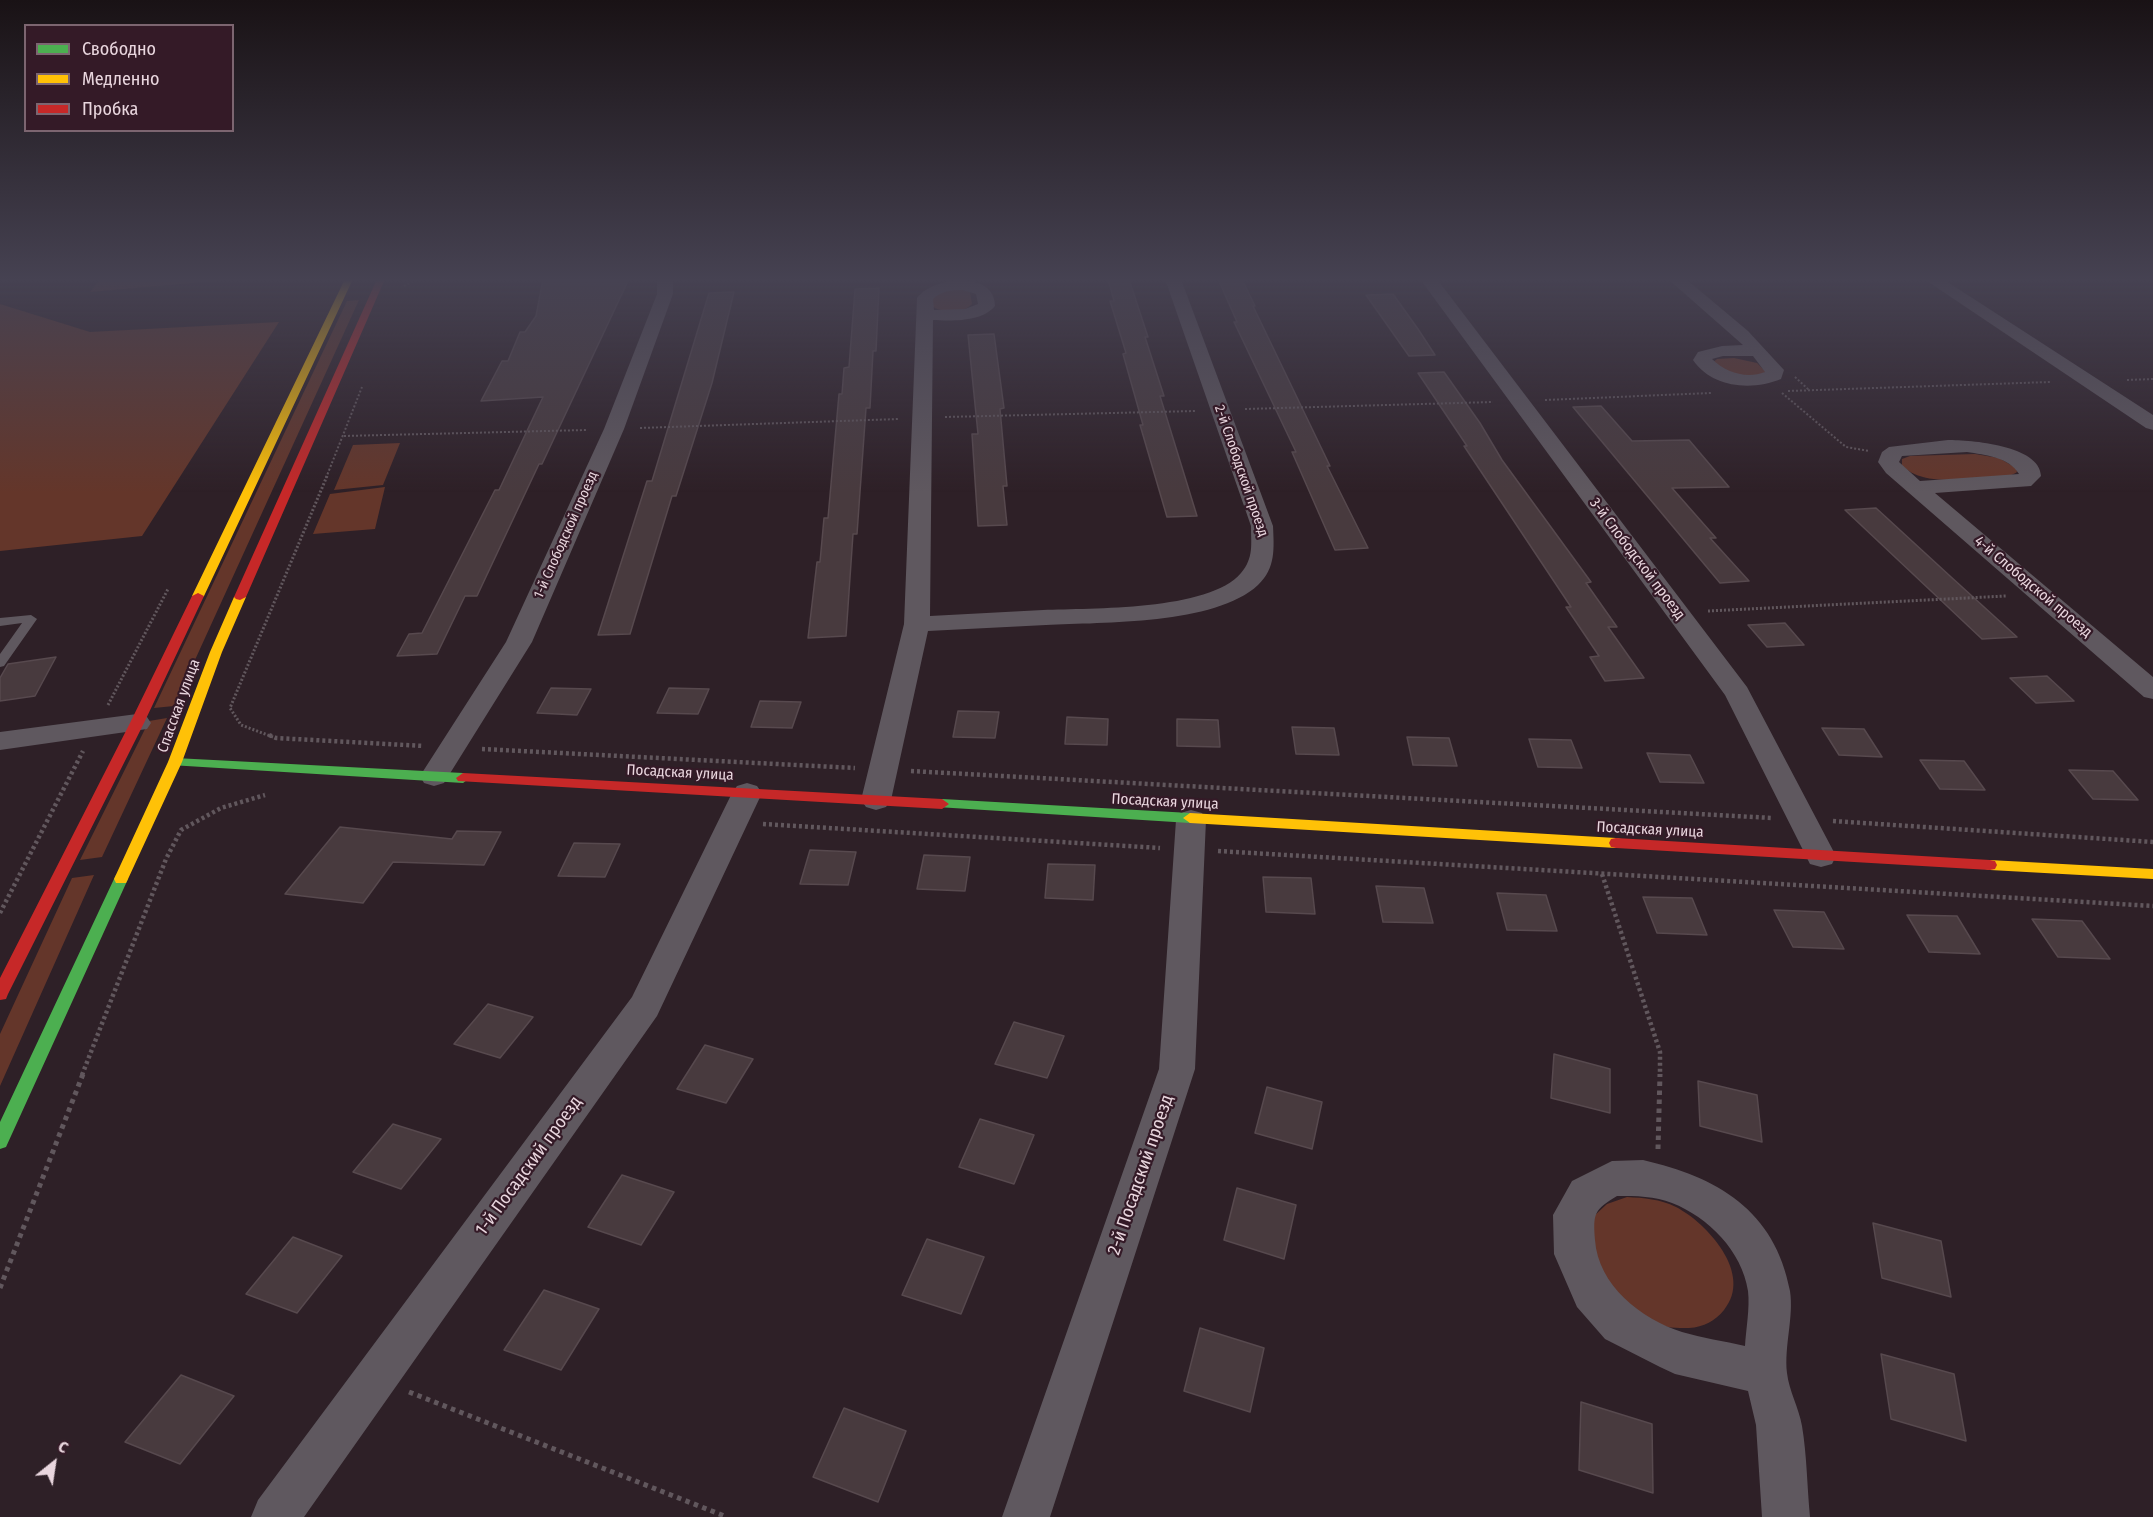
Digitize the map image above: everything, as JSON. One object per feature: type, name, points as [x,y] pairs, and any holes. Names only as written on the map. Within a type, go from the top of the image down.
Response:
[{"type":"street","name":"Спасская улица","points":[[0,994],[137,723],[315,350]]},
{"type":"street","name":"Спасская улица","points":[[0,1141],[175,762],[216,652],[350,350]]},
{"type":"street","name":"1-й Слободской проезд","points":[[434,777],[519,642],[614,429],[644,350]]},
{"type":"street","points":[[876,800],[917,624],[924,350]]},
{"type":"street","name":"2-й Слободской проезд","points":[[917,624],[1172,611],[1196,606],[1236,588],[1250,577],[1260,565],[1265,552],[1265,539],[1198,350]]},
{"type":"street","name":"3-й Слободской проезд","points":[[1480,350],[1738,693],[1821,856]]},
{"type":"street","points":[[2040,350],[2153,424]]},
{"type":"street","points":[[1889,456],[1896,451],[1908,449],[1980,447],[2012,456],[2030,470],[2030,476],[2023,481],[2011,483],[1916,488]]},
{"type":"street","name":"4-й Слободской проезд","points":[[1889,456],[1888,462],[1893,469],[2152,688]]},
{"type":"street","points":[[0,741],[137,723]]},
{"type":"street","name":"Посадская улица","points":[[175,762],[434,777],[740,808],[876,800],[1190,835],[1821,856],[2153,874]]},
{"type":"street","name":"1-й Посадский проезд","points":[[275,1517],[645,1006],[740,808]]},
{"type":"street","name":"2-й Посадский проезд","points":[[1026,1517],[1177,1069],[1190,835]]},
{"type":"street","points":[[1765,1373],[1675,1352],[1620,1324],[1592,1293],[1575,1254],[1573,1215],[1586,1194],[1611,1179],[1643,1178],[1678,1186],[1708,1201],[1737,1225],[1759,1257],[1769,1292],[1765,1373],[1779,1425],[1786,1517]]},
{"type":"lane","points":[[0,622],[32,619],[0,663]]},
{"type":"path","points":[[1889,456],[1846,447],[1779,391],[2153,379]]},
{"type":"path","points":[[364,381],[344,436],[230,708],[241,725],[276,738],[1801,819],[2153,842]]},
{"type":"path","points":[[344,436],[1716,393]]},
{"type":"path","points":[[0,913],[171,583]]},
{"type":"path","points":[[1677,612],[2010,596]]},
{"type":"path","points":[[0,1288],[162,870],[181,830],[221,808],[266,794]]},
{"type":"path","points":[[740,808],[1190,835],[1602,874],[2153,906]]},
{"type":"path","points":[[1602,874],[1660,1052],[1657,1181]]},
{"type":"path","points":[[375,1378],[727,1517]]},
{"type":"shaded area","points":[[0,350],[261,350],[142,536],[0,551]]},
{"type":"shaded area","points":[[324,350],[336,350],[174,706],[154,708]]},
{"type":"shaded area","points":[[1734,358],[1757,363],[1766,372],[1752,376],[1738,375],[1712,363],[1717,359]]},
{"type":"shaded area","points":[[400,443],[383,485],[334,490],[353,445]]},
{"type":"shaded area","points":[[1975,454],[1999,458],[2016,468],[2017,472],[2000,478],[1943,480],[1920,476],[1902,466],[1902,459],[1910,456]]},
{"type":"shaded area","points":[[385,487],[375,529],[313,534],[330,494]]},
{"type":"shaded area","points":[[167,718],[102,857],[80,860],[149,721]]},
{"type":"shaded area","points":[[94,875],[0,1086],[0,1034],[72,878]]},
{"type":"shaded area","points":[[1627,1197],[1646,1198],[1676,1207],[1701,1225],[1723,1251],[1734,1281],[1732,1296],[1724,1310],[1713,1320],[1704,1325],[1689,1328],[1666,1327],[1653,1323],[1594,1273],[1594,1216],[1607,1204]]},
{"type":"building","points":[[513,350],[596,350],[477,596],[465,596],[437,654],[397,656],[409,634],[422,633],[495,490],[499,490],[543,397],[481,401],[502,361],[508,361]]},
{"type":"building","points":[[692,350],[720,350],[712,383],[676,496],[672,496],[630,634],[598,635],[647,481],[652,481]]},
{"type":"building","points":[[850,350],[876,350],[873,351],[870,408],[866,408],[857,534],[853,534],[846,636],[808,638],[817,562],[820,562],[824,518],[828,518],[839,394],[842,394],[844,368],[849,367]]},
{"type":"building","points":[[969,350],[996,350],[1004,408],[1000,409],[1007,486],[1003,486],[1007,525],[978,526],[972,434],[978,434]]},
{"type":"building","points":[[1125,350],[1149,350],[1164,396],[1160,396],[1197,516],[1167,517],[1140,425],[1143,425],[1123,354],[1126,353]]},
{"type":"building","points":[[1247,350],[1274,350],[1330,466],[1327,466],[1368,548],[1335,550],[1292,452],[1296,452]]},
{"type":"building","points":[[1405,350],[1432,350],[1435,355],[1409,356]]},
{"type":"building","points":[[1444,372],[1480,423],[1502,460],[1591,582],[1586,583],[1617,627],[1608,627],[1644,678],[1605,681],[1590,657],[1599,656],[1566,607],[1571,607],[1418,373]]},
{"type":"building","points":[[1601,406],[1632,441],[1689,440],[1729,487],[1672,488],[1716,538],[1710,538],[1749,581],[1720,583],[1573,407]]},
{"type":"building","points":[[1876,508],[2017,637],[1982,639],[1845,510]]},
{"type":"building","points":[[1785,623],[1804,645],[1767,647],[1748,625]]},
{"type":"building","points":[[56,657],[35,696],[0,701],[0,678],[8,664]]},
{"type":"building","points":[[2047,676],[2074,701],[2036,703],[2010,678]]},
{"type":"building","points":[[551,688],[591,689],[577,715],[537,713]]},
{"type":"building","points":[[669,688],[709,689],[698,714],[657,713]]},
{"type":"building","points":[[760,701],[801,702],[792,728],[751,727]]},
{"type":"building","points":[[958,711],[999,712],[995,738],[953,737]]},
{"type":"building","points":[[1067,717],[1108,719],[1107,745],[1065,744]]},
{"type":"building","points":[[1177,719],[1218,720],[1220,747],[1177,746]]},
{"type":"building","points":[[1292,727],[1334,728],[1339,755],[1296,754]]},
{"type":"building","points":[[1822,728],[1864,729],[1882,757],[1839,755]]},
{"type":"building","points":[[1407,737],[1449,738],[1457,766],[1413,765]]},
{"type":"building","points":[[1529,739],[1571,740],[1582,768],[1538,767]]},
{"type":"building","points":[[1647,753],[1690,755],[1704,783],[1660,782]]},
{"type":"building","points":[[1920,760],[1964,761],[1985,790],[1940,789]]},
{"type":"building","points":[[2069,770],[2113,771],[2138,800],[2093,799]]},
{"type":"building","points":[[340,827],[452,839],[457,831],[501,832],[484,865],[393,862],[363,903],[285,894]]},
{"type":"building","points":[[574,843],[620,844],[605,877],[558,876]]},
{"type":"building","points":[[810,850],[856,852],[848,885],[800,884]]},
{"type":"building","points":[[924,855],[970,857],[965,891],[917,889]]},
{"type":"building","points":[[1048,864],[1095,865],[1093,900],[1045,898]]},
{"type":"building","points":[[1263,877],[1311,878],[1315,914],[1266,912]]},
{"type":"building","points":[[1376,886],[1424,888],[1433,923],[1383,922]]},
{"type":"building","points":[[1497,893],[1546,895],[1557,931],[1507,930]]},
{"type":"building","points":[[1643,897],[1692,898],[1707,935],[1657,933]]},
{"type":"building","points":[[1774,910],[1824,912],[1844,949],[1793,947]]},
{"type":"building","points":[[1907,915],[1957,916],[1980,954],[1929,952]]},
{"type":"building","points":[[2032,919],[2082,921],[2110,959],[2058,957]]},
{"type":"building","points":[[488,1004],[533,1017],[500,1058],[454,1044]]},
{"type":"building","points":[[1014,1022],[1064,1036],[1047,1078],[995,1064]]},
{"type":"building","points":[[705,1045],[753,1059],[726,1103],[677,1089]]},
{"type":"building","points":[[1554,1054],[1610,1069],[1610,1113],[1551,1098]]},
{"type":"building","points":[[1698,1081],[1757,1095],[1762,1142],[1700,1126]]},
{"type":"building","points":[[1267,1087],[1322,1102],[1312,1149],[1255,1133]]},
{"type":"building","points":[[980,1119],[1034,1135],[1014,1184],[959,1167]]},
{"type":"building","points":[[393,1124],[441,1139],[401,1189],[353,1172]]},
{"type":"building","points":[[622,1175],[674,1192],[641,1245],[588,1227]]},
{"type":"building","points":[[1237,1188],[1296,1205],[1284,1259],[1224,1240]]},
{"type":"building","points":[[1873,1223],[1941,1241],[1951,1297],[1882,1278]]},
{"type":"building","points":[[293,1237],[342,1256],[297,1313],[246,1294]]},
{"type":"building","points":[[927,1239],[984,1257],[961,1314],[902,1295]]},
{"type":"building","points":[[544,1290],[599,1309],[561,1370],[504,1350]]},
{"type":"building","points":[[1200,1328],[1264,1348],[1250,1412],[1184,1391]]},
{"type":"building","points":[[1881,1354],[1954,1374],[1966,1441],[1891,1419]]},
{"type":"building","points":[[181,1375],[234,1396],[180,1464],[125,1442]]},
{"type":"building","points":[[1581,1402],[1652,1424],[1653,1493],[1579,1470]]},
{"type":"building","points":[[844,1408],[906,1431],[878,1502],[813,1477]]},
{"type":"traffic: fast","points":[[175,762],[463,778]]},
{"type":"traffic: fast","points":[[942,804],[1190,818]]},
{"type":"traffic: fast","points":[[0,1141],[121,879]]},
{"type":"traffic: slow","points":[[198,596],[315,350]]},
{"type":"traffic: slow","points":[[121,879],[175,762],[216,652],[240,597]]},
{"type":"traffic: slow","points":[[1190,818],[1616,843]]},
{"type":"traffic: slow","points":[[1990,865],[2153,874]]},
{"type":"traffic: jam","points":[[240,597],[350,350]]},
{"type":"traffic: jam","points":[[0,994],[137,723],[198,596]]},
{"type":"traffic: jam","points":[[463,778],[942,804]]},
{"type":"traffic: jam","points":[[1616,843],[1990,865]]}]
